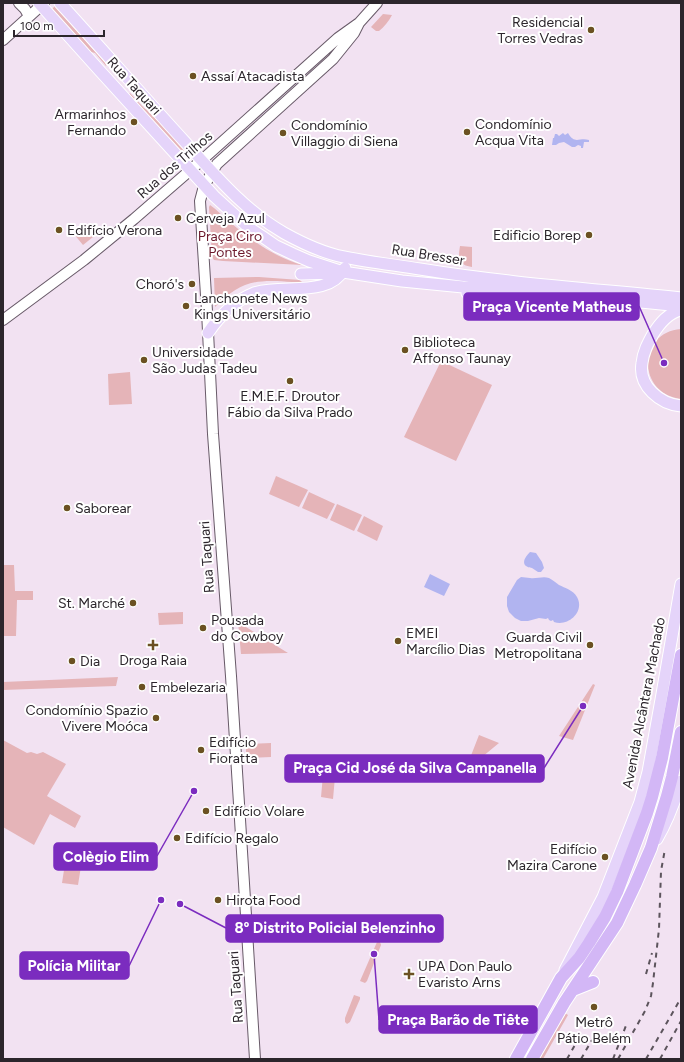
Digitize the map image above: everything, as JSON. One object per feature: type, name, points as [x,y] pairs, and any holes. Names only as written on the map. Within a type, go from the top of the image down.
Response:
[{"type":"highway","name":"Avenida Alcântara Machado","points":[[516,1059],[561,978],[589,943],[611,905],[647,813],[662,758],[681,655]]},
{"type":"highway","points":[[532,1059],[564,1003],[616,923],[651,848],[672,777],[681,732]]},
{"type":"highway","points":[[573,990],[593,982]]},
{"type":"main road","points":[[19,3],[29,16]]},
{"type":"main road","name":"Rua Taquari","points":[[60,3],[202,160]]},
{"type":"main road","name":"Rua dos Trilhos","points":[[3,320],[84,260],[134,219],[338,38],[359,23],[377,3]]},
{"type":"main road","points":[[3,40],[42,4]]},
{"type":"main road","name":"Rua Taquari","points":[[42,4],[111,84],[204,186],[200,201],[213,434],[256,1059]]},
{"type":"main road","name":"Rua dos Trilhos","points":[[204,186],[217,164],[229,152],[333,59],[354,33],[359,23]]},
{"type":"main road","points":[[79,47],[86,49],[103,69],[114,71],[119,69]]},
{"type":"main road","points":[[111,84],[123,82],[136,88]]},
{"type":"main road","name":"Rua Bresser","points":[[202,160],[212,172],[257,214],[283,232],[298,240],[338,256],[470,277],[500,284],[681,306]]},
{"type":"main road","points":[[204,186],[262,238],[309,261],[343,272]]},
{"type":"main road","points":[[208,333],[225,311],[253,293],[269,290],[320,287],[332,282],[343,272],[346,267],[355,264],[382,269],[394,265]]},
{"type":"main road","points":[[301,274],[343,272]]},
{"type":"main road","name":"Rua Bresser","points":[[343,272],[420,283]]},
{"type":"main road","points":[[420,283],[463,286],[500,284]]},
{"type":"main road","points":[[420,283],[519,302]]},
{"type":"main road","name":"Rua Bresser","points":[[500,284],[681,298]]},
{"type":"main road","points":[[681,310],[670,314],[658,327],[644,352],[641,368],[647,387],[653,394],[672,405],[681,406]]},
{"type":"main road","name":"Avenida Alcântara Machado","points":[[561,978],[603,897],[640,802],[648,772],[681,584]]},
{"type":"main road","points":[[651,848],[670,815],[681,780]]},
{"type":"green space","points":[[55,6],[107,65],[106,66],[95,53],[91,52],[52,9]]},
{"type":"green space","points":[[383,14],[392,15],[383,28],[376,31],[371,27]]},
{"type":"green space","points":[[130,93],[144,108],[148,110],[189,155],[186,157],[129,94]]},
{"type":"green space","name":"Praça Ciro Pontes","points":[[210,205],[239,230],[265,248],[283,258],[303,265],[214,260],[212,257]]},
{"type":"green space","points":[[83,225],[93,237],[83,245],[73,233]]},
{"type":"green space","points":[[460,246],[472,247],[472,267],[464,265],[460,260]]},
{"type":"green space","name":"Praça Ciro Pontes","points":[[259,277],[300,280],[302,282],[267,281],[243,286],[229,294],[215,307],[214,278]]},
{"type":"green space","points":[[681,329],[681,399],[666,394],[656,386],[650,375],[648,363],[650,351],[657,340],[667,333]]},
{"type":"green space","points":[[441,361],[492,385],[456,461],[404,437]]},
{"type":"green space","points":[[130,372],[132,404],[109,405],[108,374]]},
{"type":"green space","points":[[276,476],[308,490],[299,507],[269,494]]},
{"type":"green space","points":[[309,492],[335,504],[327,519],[302,508]]},
{"type":"green space","points":[[337,504],[362,515],[354,531],[330,520]]},
{"type":"green space","points":[[364,516],[383,526],[377,541],[357,531]]},
{"type":"green space","points":[[3,565],[14,565],[15,591],[33,591],[33,600],[17,600],[16,636],[3,636]]},
{"type":"green space","points":[[183,612],[183,624],[159,625],[158,613]]},
{"type":"green space","points":[[238,622],[288,653],[241,654]]},
{"type":"green space","points":[[118,677],[116,686],[3,690],[3,682]]},
{"type":"green space","points":[[593,684],[595,685],[573,740],[559,736]]},
{"type":"green space","points":[[479,735],[499,743],[465,771]]},
{"type":"green space","points":[[3,740],[27,753],[31,752],[37,754],[43,752],[66,764],[47,796],[81,816],[75,828],[50,814],[34,845],[3,827]]},
{"type":"green space","points":[[271,743],[271,757],[246,758],[246,744]]},
{"type":"green space","points":[[323,775],[335,777],[333,799],[321,797]]},
{"type":"green space","points":[[66,857],[82,860],[78,885],[62,883]]},
{"type":"green space","points":[[377,942],[380,942],[381,945],[365,983],[360,981]]},
{"type":"green space","points":[[354,995],[360,997],[360,999],[350,1022],[347,1024],[345,1022],[345,1018]]},
{"type":"green space","points":[[565,1013],[568,1015],[543,1059],[539,1059]]},
{"type":"water","points":[[563,133],[565,135],[568,133],[575,140],[586,139],[589,140],[589,142],[584,142],[583,148],[578,145],[572,147],[564,142],[552,145],[555,134],[559,136]]},
{"type":"water","points":[[530,552],[536,553],[542,562],[544,568],[541,572],[527,567],[524,563]]},
{"type":"water","points":[[430,574],[450,584],[444,596],[424,587]]},
{"type":"water","points":[[521,577],[549,578],[571,591],[577,597],[579,602],[579,608],[574,617],[560,623],[554,622],[553,620],[551,621],[548,618],[521,621],[515,618],[509,612],[507,597],[517,580]]},
{"type":"railway","points":[[618,1059],[645,1011],[651,996],[659,929],[661,871],[665,849]]},
{"type":"railway","points":[[646,974],[652,953]]},
{"type":"railway","points":[[646,1059],[681,998]]},
{"type":"railway","points":[[660,1059],[681,1021]]},
{"type":"railway","points":[[613,1059],[627,1023]]},
{"type":"railway","points":[[567,1059],[580,1036]]},
{"type":"railway","points":[[581,1059],[592,1040]]},
{"type":"place","name":"Residencial Torres Vedras","points":[[591,30]]},
{"type":"place","name":"Assaí Atacadista","points":[[193,76]]},
{"type":"place","name":"Armarinhos Fernando","points":[[134,122]]},
{"type":"place","name":"Condomínio Acqua Vita","points":[[467,132]]},
{"type":"place","name":"Condomínio Villaggio di Siena","points":[[283,133]]},
{"type":"place","name":"Cerveja Azul","points":[[178,218]]},
{"type":"place","name":"Edifício Verona","points":[[59,230]]},
{"type":"place","name":"Edifìcio Borep","points":[[589,235]]},
{"type":"place","name":"Choró's","points":[[192,284]]},
{"type":"place","name":"Lanchonete News Kings Universitário","points":[[186,306]]},
{"type":"place","name":"Biblioteca Affonso Taunay","points":[[405,350]]},
{"type":"place","name":"Universidade São Judas Tadeu","points":[[144,360]]},
{"type":"place","name":"Praça Vicente Matheus","points":[[664,363]]},
{"type":"place","name":"E.M.E.F. Droutor Fábio da Silva Prado","points":[[290,381]]},
{"type":"place","name":"Saborear","points":[[67,508]]},
{"type":"place","name":"St. Marché","points":[[133,603]]},
{"type":"place","name":"Pousada do Cowboy","points":[[203,628]]},
{"type":"place","name":"EMEI Marcílio Dias","points":[[398,641]]},
{"type":"place","name":"Droga Raia","points":[[153,645]]},
{"type":"place","name":"Guarda Civil Metropolitana","points":[[590,645]]},
{"type":"place","name":"Dia","points":[[72,661]]},
{"type":"place","name":"Embelezaria","points":[[142,687]]},
{"type":"place","name":"Praça Cid José da Silva Campanella","points":[[583,706]]},
{"type":"place","name":"Condomínio Spazio Vivere Moóca","points":[[156,718]]},
{"type":"place","name":"Edifício Fioratta","points":[[201,750]]},
{"type":"place","name":"Colègio Elim","points":[[194,791]]},
{"type":"place","name":"Edifício Volare","points":[[206,811]]},
{"type":"place","name":"Edifício Regalo","points":[[177,838]]},
{"type":"place","name":"Edifício Mazira Carone","points":[[605,857]]},
{"type":"place","name":"Polícia Militar","points":[[161,900]]},
{"type":"place","name":"Hirota Food","points":[[218,900]]},
{"type":"place","name":"8º Distrito Policial Belenzinho","points":[[180,904]]},
{"type":"place","name":"Praça Barão de Tiête","points":[[374,954]]},
{"type":"place","name":"UPA Don Paulo Evaristo Arns","points":[[409,974]]},
{"type":"place","name":"Metrô Pátio Belém","points":[[594,1007]]}]
